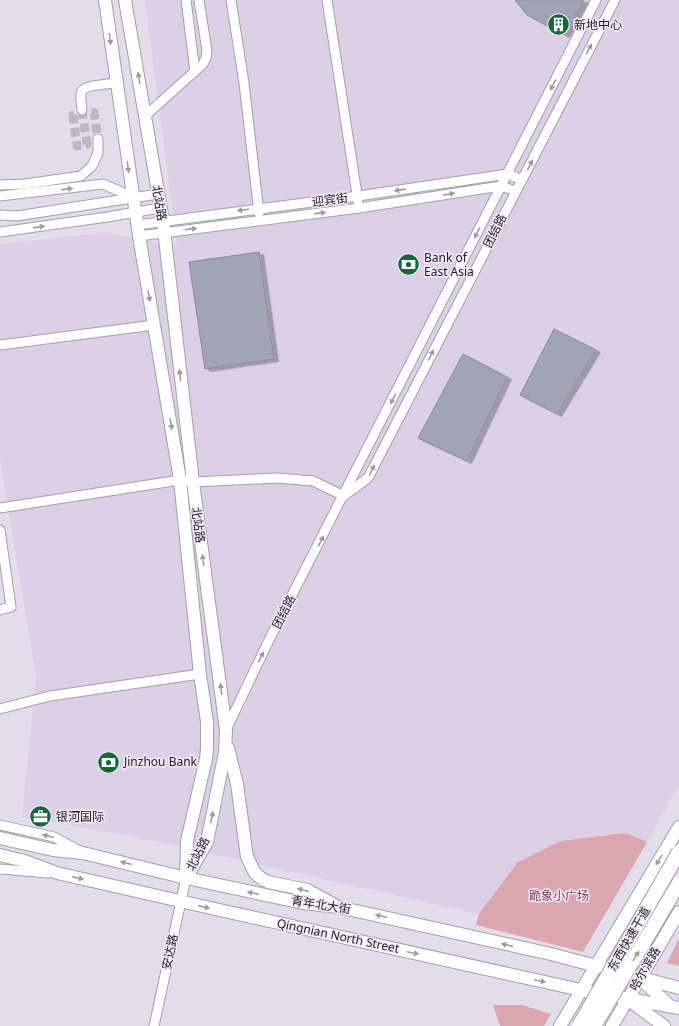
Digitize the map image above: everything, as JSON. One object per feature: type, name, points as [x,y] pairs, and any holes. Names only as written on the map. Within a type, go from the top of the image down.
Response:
[{"type":"highway","name":"东西快速干道","points":[[579,1026],[679,852]]},
{"type":"highway","name":"东西快速干道","points":[[594,1026],[679,883]]},
{"type":"main road","name":"北站路","points":[[105,0],[137,224],[180,480],[200,674],[207,722],[207,748],[187,841],[186,878]]},
{"type":"main road","name":"北站路","points":[[125,0],[146,116],[163,227],[193,482],[226,735],[222,773],[207,842],[186,878]]},
{"type":"main road","points":[[226,735],[237,784],[248,857],[255,873],[268,882],[307,890],[338,907]]},
{"type":"main road","points":[[560,1026],[679,827]]},
{"type":"main road","name":"青年北大街","points":[[0,838],[53,850],[83,852],[186,878],[303,903],[338,907],[551,954],[640,978]]},
{"type":"main road","name":"Qingnian North Street","points":[[0,855],[25,861],[57,873],[181,902],[581,990],[674,1007]]},
{"type":"main road","name":"哈尔滨路","points":[[612,1026],[679,912]]},
{"type":"main road","points":[[640,978],[679,988]]},
{"type":"main road","points":[[640,978],[674,1007],[679,1015]]},
{"type":"main road","points":[[628,999],[664,1026]]},
{"type":"street","points":[[186,0],[195,71]]},
{"type":"street","points":[[146,116],[203,64],[206,58],[207,51],[199,0]]},
{"type":"street","points":[[231,0],[244,83],[261,221]]},
{"type":"street","points":[[327,0],[359,208]]},
{"type":"street","name":"团结路","points":[[226,735],[269,640],[344,496],[596,0]]},
{"type":"street","name":"团结路","points":[[344,496],[368,478],[615,0]]},
{"type":"street","points":[[82,110],[81,91],[85,87],[116,83]]},
{"type":"street","points":[[0,185],[26,184],[81,176],[92,166],[98,153],[98,139]]},
{"type":"street","points":[[508,174],[522,180]]},
{"type":"street","name":"迎宾街","points":[[163,227],[259,208],[358,196],[508,174]]},
{"type":"street","points":[[0,196],[104,184],[133,198]]},
{"type":"street","name":"迎宾街","points":[[137,224],[163,227],[261,221],[359,208],[501,186],[515,191]]},
{"type":"street","points":[[0,215],[17,216],[158,194]]},
{"type":"street","points":[[0,232],[137,224],[160,208]]},
{"type":"street","points":[[0,346],[154,324]]},
{"type":"street","points":[[0,508],[180,480],[193,482],[278,478],[313,481],[344,496]]},
{"type":"street","points":[[0,530],[12,607],[0,610]]},
{"type":"street","points":[[0,709],[50,696],[200,674]]},
{"type":"street","points":[[0,825],[54,837],[83,852]]},
{"type":"street","points":[[0,869],[57,873]]},
{"type":"street","name":"安达路","points":[[154,1026],[186,878]]},
{"type":"shaded area","points":[[145,0],[679,0],[679,784],[647,842],[626,833],[517,863],[479,914],[131,836],[22,817],[36,677],[0,457],[0,244],[104,233],[177,245]]},
{"type":"green space","name":"跪象小广场","points":[[626,833],[647,842],[583,952],[476,925],[479,914],[517,863],[561,841]]},
{"type":"green space","points":[[679,938],[679,966],[667,963]]},
{"type":"green space","points":[[493,1005],[522,1005],[551,1014],[544,1026],[500,1026]]},
{"type":"building","name":"新地中心","points":[[515,0],[584,0],[565,35],[527,15]]},
{"type":"building","points":[[259,252],[274,359],[205,369],[189,262]]},
{"type":"building","points":[[554,329],[596,350],[557,414],[520,395]]},
{"type":"building","points":[[463,354],[507,377],[467,461],[418,438]]},
{"type":"tunnel","points":[[82,110],[87,144],[77,146],[73,115],[94,113],[98,139]]},
{"type":"place","name":"新地中心","points":[[558,25]]},
{"type":"place","name":"Bank of East Asia","points":[[409,265]]},
{"type":"place","name":"Jinzhou Bank","points":[[109,762]]},
{"type":"place","name":"银河国际","points":[[41,817]]}]
